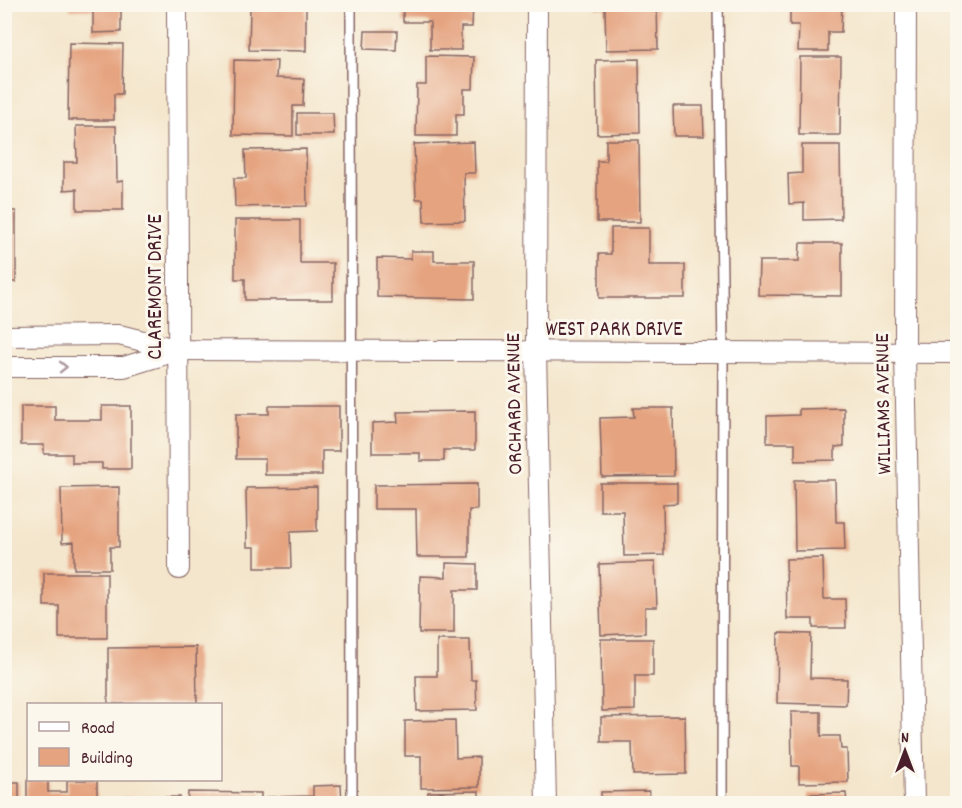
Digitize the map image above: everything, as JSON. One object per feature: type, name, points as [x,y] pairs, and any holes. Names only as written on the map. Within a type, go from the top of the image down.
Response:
[{"type":"street","name":"CLAREMONT DRIVE","points":[[177,4],[179,569]]},
{"type":"street","name":"ORCHARD AVENUE","points":[[537,4],[536,351],[546,804]]},
{"type":"street","name":"WILLIAMS AVENUE","points":[[906,4],[905,353],[914,804]]},
{"type":"street","name":"WEST PARK DRIVE","points":[[4,336],[120,335],[178,350],[957,353]]},
{"type":"street","name":"WEST PARK DRIVE","points":[[4,367],[124,367],[178,350]]},
{"type":"lane","points":[[351,4],[352,804]]},
{"type":"lane","points":[[718,4],[723,352],[722,804]]},
{"type":"building","points":[[70,4],[121,4],[121,32],[93,33],[93,10],[70,10]]},
{"type":"building","points":[[234,4],[306,4],[306,51],[249,50],[250,8],[234,8]]},
{"type":"building","points":[[403,4],[473,4],[472,27],[461,27],[461,50],[430,50],[430,22],[403,22]]},
{"type":"building","points":[[596,4],[657,4],[658,49],[606,50],[605,8],[596,8]]},
{"type":"building","points":[[790,4],[842,4],[841,32],[828,32],[828,51],[798,51],[799,25],[790,25]]},
{"type":"building","points":[[365,31],[397,31],[396,50],[364,49]]},
{"type":"building","points":[[69,43],[123,44],[122,94],[114,94],[114,120],[68,120]]},
{"type":"building","points":[[426,56],[474,57],[473,89],[464,89],[464,114],[456,114],[456,136],[416,136],[417,85],[426,85]]},
{"type":"building","points":[[800,57],[841,57],[840,135],[799,135]]},
{"type":"building","points":[[639,59],[640,133],[597,134],[596,60]]},
{"type":"building","points":[[234,60],[277,61],[276,78],[304,79],[303,106],[293,106],[293,136],[233,135]]},
{"type":"building","points":[[673,106],[703,106],[704,136],[674,136]]},
{"type":"building","points":[[297,113],[333,113],[334,135],[297,135]]},
{"type":"building","points":[[76,126],[116,126],[117,182],[123,181],[123,210],[77,210],[77,189],[64,190],[64,162],[77,162]]},
{"type":"building","points":[[606,140],[639,140],[640,222],[597,222],[597,161],[606,161]]},
{"type":"building","points":[[474,142],[475,173],[464,173],[465,221],[424,222],[423,199],[416,199],[414,144]]},
{"type":"building","points":[[802,145],[840,145],[841,219],[804,220],[804,203],[789,204],[788,174],[802,173]]},
{"type":"building","points":[[306,149],[307,206],[235,207],[234,178],[246,178],[245,150]]},
{"type":"building","points":[[4,211],[16,211],[16,282],[4,282]]},
{"type":"building","points":[[235,220],[300,220],[300,263],[333,263],[333,300],[245,300],[245,279],[235,279]]},
{"type":"building","points":[[611,228],[649,228],[649,265],[685,265],[685,298],[599,298],[599,254],[611,254]]},
{"type":"building","points":[[800,243],[842,243],[842,296],[758,295],[759,261],[799,261]]},
{"type":"building","points":[[411,251],[434,251],[434,261],[474,261],[474,299],[377,297],[377,258],[411,259]]},
{"type":"building","points":[[21,406],[55,406],[55,420],[102,420],[102,406],[131,406],[131,469],[102,469],[102,463],[72,463],[72,454],[44,454],[44,445],[21,445]]},
{"type":"building","points":[[269,406],[339,406],[339,451],[322,451],[322,475],[265,475],[265,459],[236,459],[236,414],[269,414]]},
{"type":"building","points":[[633,408],[673,408],[674,476],[602,477],[600,418],[634,417]]},
{"type":"building","points":[[844,408],[844,446],[835,447],[835,460],[795,461],[795,443],[767,443],[767,416],[799,415],[799,409]]},
{"type":"building","points":[[475,411],[475,450],[444,450],[444,461],[420,461],[420,453],[372,453],[372,423],[398,422],[397,412]]},
{"type":"building","points":[[794,480],[835,480],[836,522],[844,522],[845,550],[795,551]]},
{"type":"building","points":[[600,483],[677,483],[677,503],[663,504],[664,555],[624,556],[623,511],[600,511]]},
{"type":"building","points":[[477,484],[477,510],[469,510],[469,557],[417,557],[416,509],[374,509],[374,485]]},
{"type":"building","points":[[119,487],[119,547],[110,547],[110,569],[74,569],[74,542],[62,543],[61,488]]},
{"type":"building","points":[[317,487],[317,531],[290,532],[291,568],[255,568],[255,547],[247,547],[246,488]]},
{"type":"building","points":[[823,558],[824,599],[845,599],[846,628],[813,628],[813,619],[787,619],[786,559]]},
{"type":"building","points":[[655,562],[657,607],[645,607],[645,633],[601,635],[599,564]]},
{"type":"building","points":[[446,563],[477,564],[477,590],[454,590],[454,633],[419,633],[420,576],[446,577]]},
{"type":"building","points":[[44,573],[107,573],[107,638],[59,638],[59,606],[44,606]]},
{"type":"building","points":[[4,592],[7,592],[6,617],[4,617]]},
{"type":"building","points":[[778,633],[811,634],[810,678],[847,679],[846,705],[777,703]]},
{"type":"building","points":[[601,639],[653,639],[653,676],[635,676],[635,710],[602,711]]},
{"type":"building","points":[[437,640],[470,640],[471,680],[476,680],[477,710],[417,711],[416,676],[437,676]]},
{"type":"building","points":[[196,647],[197,703],[108,703],[108,648]]},
{"type":"building","points":[[791,712],[821,712],[821,736],[840,736],[841,749],[847,749],[848,782],[799,783],[799,766],[792,766]]},
{"type":"building","points":[[685,716],[686,774],[633,775],[632,742],[601,742],[601,717]]},
{"type":"building","points":[[455,720],[456,758],[479,757],[479,787],[421,788],[421,756],[405,756],[405,721]]},
{"type":"building","points":[[27,781],[48,781],[48,792],[67,792],[67,781],[97,781],[97,804],[27,804]]},
{"type":"building","points":[[4,782],[19,782],[19,804],[4,804]]},
{"type":"building","points":[[341,785],[342,804],[267,804],[267,797],[313,796],[313,786]]},
{"type":"building","points":[[479,791],[479,804],[428,804],[428,792]]},
{"type":"building","points":[[649,791],[649,804],[601,804],[601,792]]},
{"type":"building","points":[[188,792],[261,793],[261,804],[187,804]]},
{"type":"building","points":[[846,793],[847,804],[808,804],[808,794]]},
{"type":"building","points":[[121,797],[180,797],[180,804],[121,804]]}]
